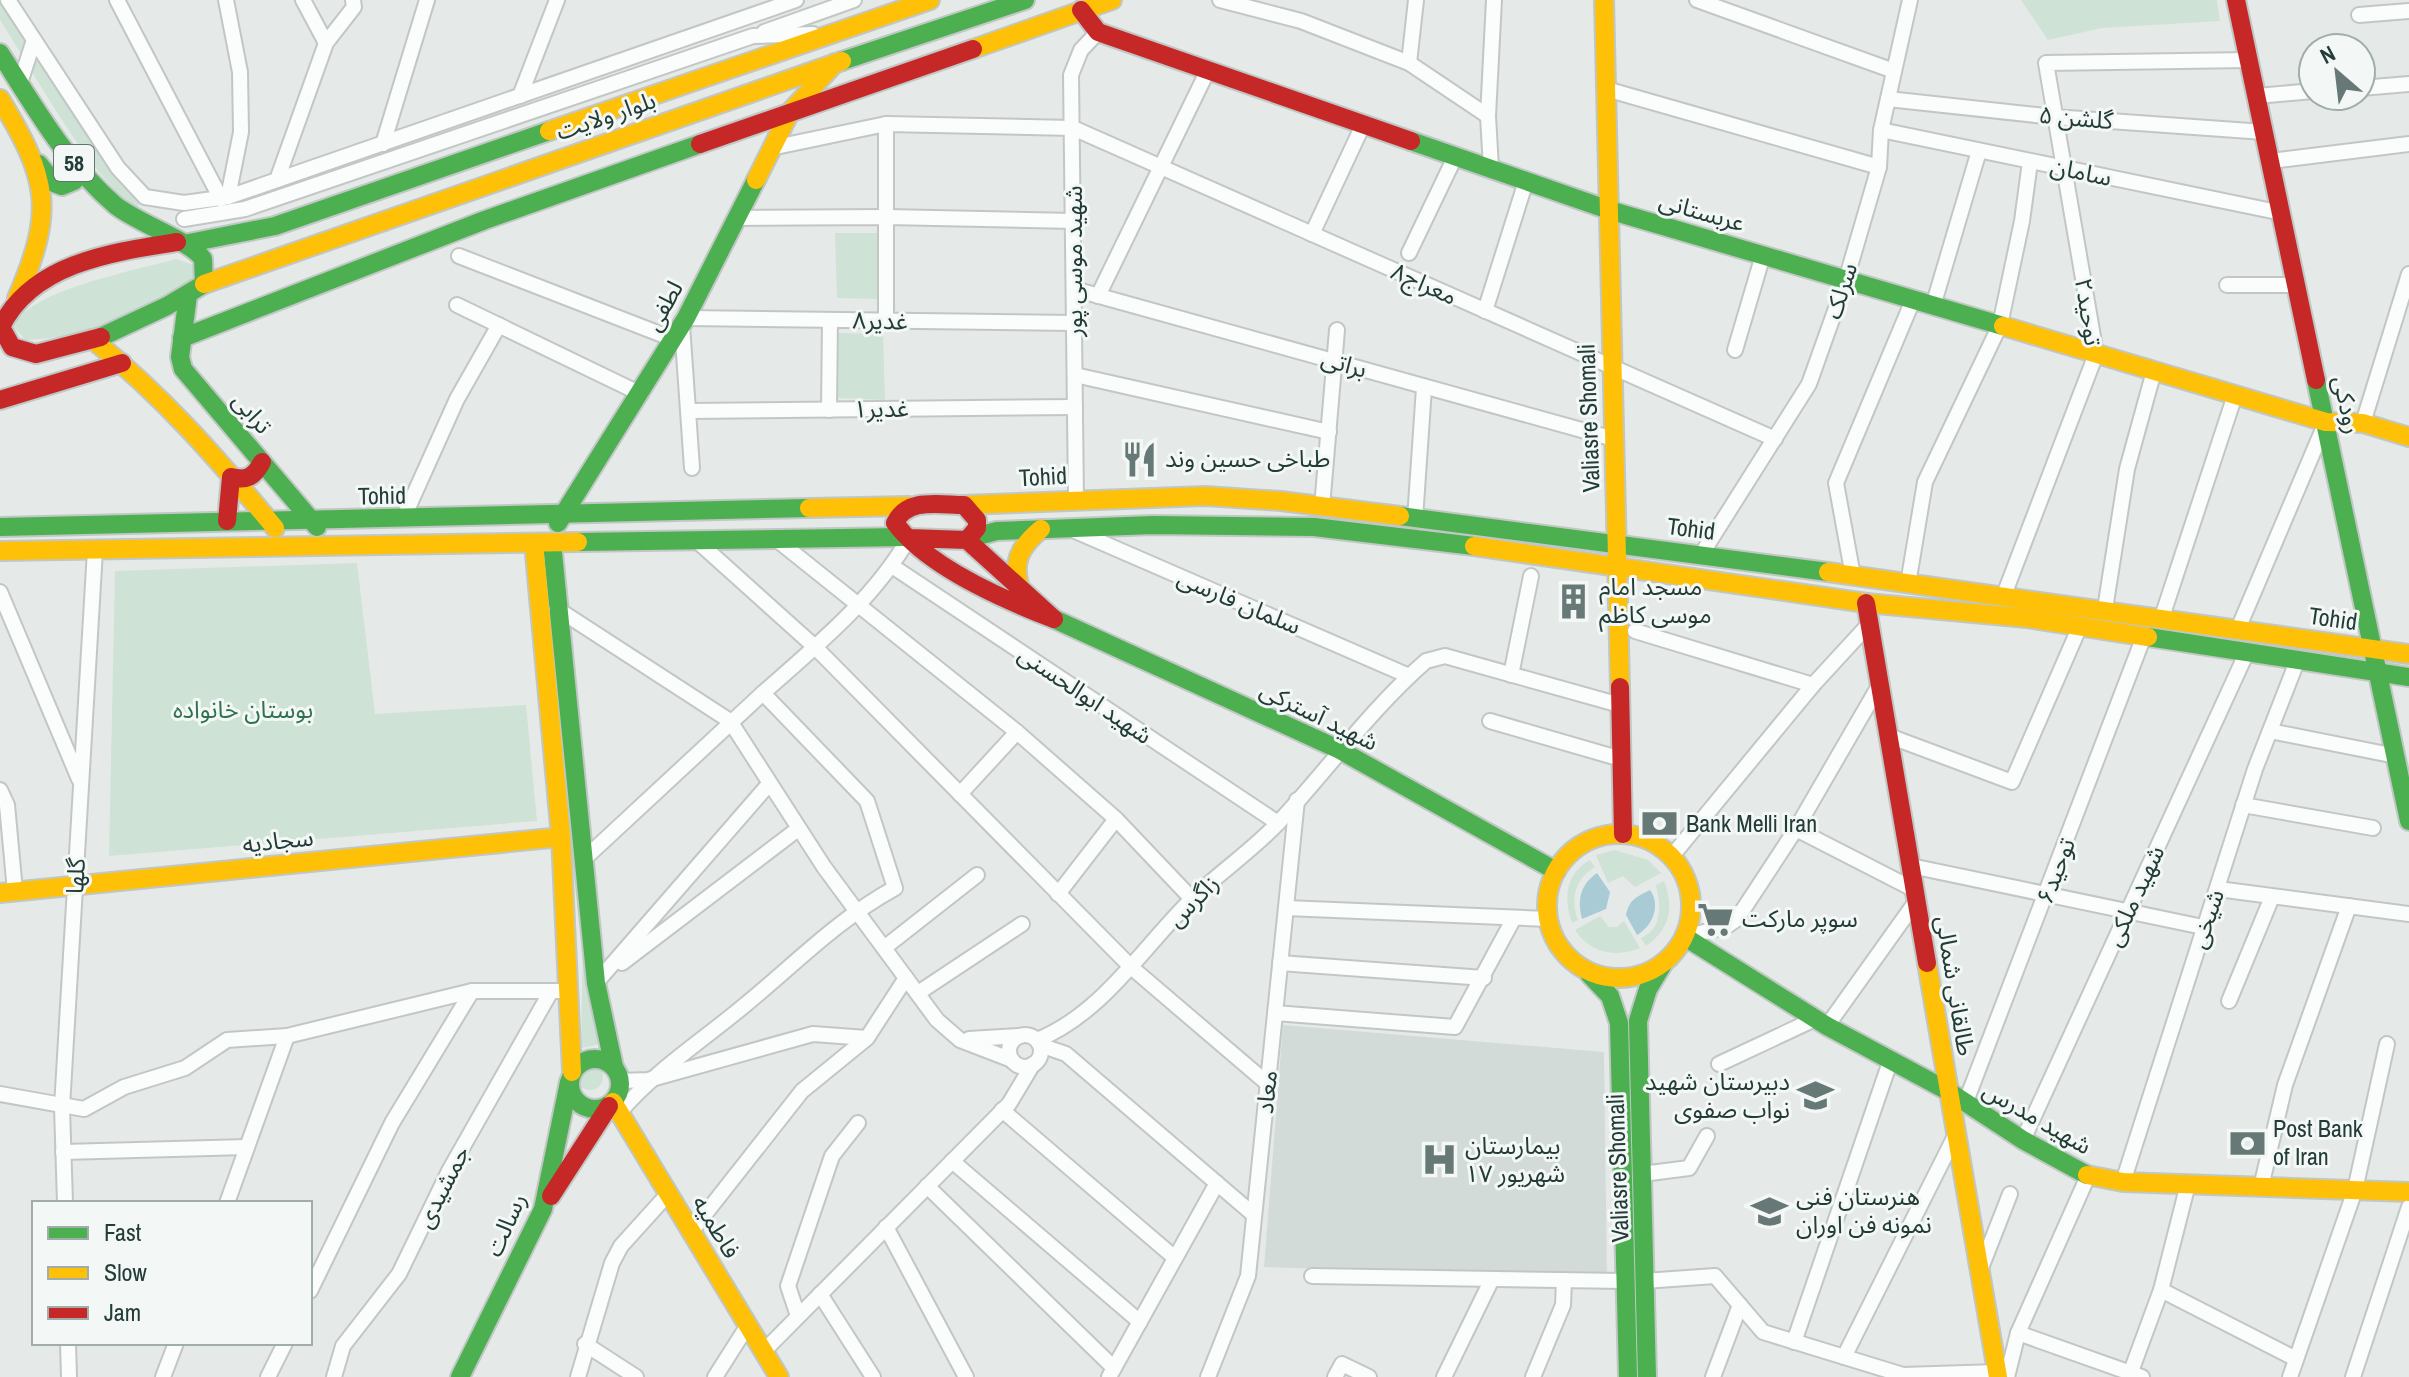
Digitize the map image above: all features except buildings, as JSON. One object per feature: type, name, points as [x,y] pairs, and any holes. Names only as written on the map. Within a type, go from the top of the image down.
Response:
[{"type":"main road","name":"بلوار ولایت","points":[[9,306],[40,282],[77,265],[120,252],[275,226],[930,0]]},
{"type":"main road","name":"بلوار ولایت","points":[[18,351],[43,354],[92,339],[140,322],[204,284],[835,63],[1025,0]]},
{"type":"main road","points":[[182,338],[485,220],[1112,0]]},
{"type":"main road","name":"Valiasre Shomali","points":[[1604,0],[1623,834]]},
{"type":"main road","name":"رودکی","points":[[2236,0],[2409,821]]},
{"type":"main road","points":[[1081,10],[1098,32]]},
{"type":"main road","name":"عربستانی","points":[[1098,32],[1609,210],[2326,422],[2363,423],[2409,437]]},
{"type":"main road","name":"58","points":[[0,53],[75,164],[101,196],[128,216],[184,242]]},
{"type":"main road","points":[[790,112],[835,63]]},
{"type":"main road","name":"58","points":[[0,99],[36,160],[44,191],[40,244],[9,306]]},
{"type":"main road","name":"لطفی","points":[[543,543],[641,394],[680,327],[790,112]]},
{"type":"main road","points":[[36,160],[54,183],[62,186],[74,181],[75,164]]},
{"type":"main road","points":[[184,242],[203,259],[207,271],[204,284]]},
{"type":"main road","name":"ترابی","points":[[188,295],[182,338],[183,369],[332,546]]},
{"type":"main road","points":[[9,306],[1,327],[10,346],[18,351]]},
{"type":"main road","points":[[92,339],[146,382],[207,445],[231,477],[271,520],[286,547]]},
{"type":"main road","points":[[0,359],[18,351]]},
{"type":"main road","points":[[0,400],[122,363]]},
{"type":"main road","points":[[231,477],[244,480],[256,474],[262,462]]},
{"type":"main road","points":[[227,521],[231,477]]},
{"type":"main road","name":"Tohid","points":[[0,527],[964,505],[1205,496],[1257,499],[1701,555],[2105,609],[2409,654]]},
{"type":"main road","points":[[1257,499],[1260,525]]},
{"type":"main road","points":[[964,505],[977,520],[968,539],[1023,595],[1054,619]]},
{"type":"main road","points":[[909,506],[896,517],[897,529],[906,538],[1020,607],[1054,619]]},
{"type":"main road","name":"Tohid","points":[[0,551],[968,539],[997,531],[1069,528],[1314,527],[1617,565],[1866,603],[2080,626],[2409,677]]},
{"type":"main road","points":[[1023,595],[1014,576],[1015,558],[1025,541],[1041,529]]},
{"type":"main road","points":[[543,543],[556,608],[596,983],[617,1074],[614,1107],[589,1131],[543,1209]]},
{"type":"main road","name":"رسالت","points":[[460,1377],[543,1209],[571,1077],[559,992],[561,837],[543,543]]},
{"type":"main road","name":"طالقانی شمالی","points":[[1866,603],[1948,1091],[2000,1375]]},
{"type":"main road","name":"شهید آسترکی","points":[[1054,619],[1338,749],[1556,871]]},
{"type":"main road","points":[[1623,834],[1650,841],[1672,856],[1684,874],[1691,894],[1691,916],[1685,937],[1663,964],[1630,978],[1608,978],[1587,971],[1568,958],[1555,940],[1548,919],[1548,894],[1556,871],[1584,843],[1603,836],[1623,834]]},
{"type":"main road","name":"سجادیه","points":[[8,892],[561,837]]},
{"type":"main road","name":"شهید مدرس","points":[[1685,937],[1821,1023],[1948,1091],[2023,1140],[2088,1176],[2123,1182],[2409,1192]]},
{"type":"main road","name":"Valiasre Shomali","points":[[1647,1377],[1638,1021],[1648,989],[1663,964]]},
{"type":"main road","name":"Valiasre Shomali","points":[[1587,971],[1610,996],[1619,1023],[1628,1377]]},
{"type":"main road","points":[[614,1107],[595,1110],[582,1106],[572,1096],[571,1077],[592,1059],[617,1074]]},
{"type":"main road","name":"فاطمیه","points":[[614,1107],[779,1377]]},
{"type":"main road","points":[[589,1131],[613,1132],[628,1141],[652,1167]]},
{"type":"street","points":[[8,0],[118,168],[145,197],[184,203],[225,198],[796,0]]},
{"type":"street","points":[[117,0],[225,198]]},
{"type":"street","points":[[225,198],[241,132],[240,72],[226,0]]},
{"type":"street","points":[[303,0],[326,43]]},
{"type":"street","points":[[277,180],[326,43],[354,7],[353,0]]},
{"type":"street","points":[[383,144],[427,0]]},
{"type":"street","points":[[520,96],[557,0]]},
{"type":"street","points":[[184,219],[245,209],[854,0]]},
{"type":"street","points":[[1220,0],[1301,21],[1409,63],[1488,116]]},
{"type":"street","points":[[1409,63],[1416,0]]},
{"type":"street","points":[[1491,168],[1488,116],[1494,0]]},
{"type":"street","points":[[1697,0],[1894,71]]},
{"type":"street","name":"سرلک","points":[[1701,555],[1809,384],[1846,280],[1879,167],[1881,130],[1910,0]]},
{"type":"street","points":[[2359,15],[2401,8]]},
{"type":"street","name":"شهید موسی پور","points":[[1076,499],[1071,75],[1081,50],[1098,32]]},
{"type":"street","points":[[753,36],[833,34]]},
{"type":"street","points":[[20,83],[34,40]]},
{"type":"street","name":"توحید۲","points":[[2004,595],[2096,354],[2046,63],[2249,60]]},
{"type":"street","points":[[1098,296],[1208,70]]},
{"type":"street","points":[[2377,87],[2409,84]]},
{"type":"street","points":[[1606,89],[1879,167]]},
{"type":"street","points":[[2257,96],[2297,92]]},
{"type":"street","name":"گلشن ۵","points":[[1888,99],[2054,117],[2264,132]]},
{"type":"street","points":[[886,124],[886,321]]},
{"type":"street","points":[[771,148],[886,124],[1073,128]]},
{"type":"street","points":[[1312,234],[1363,125]]},
{"type":"street","name":"معراج۸","points":[[1073,128],[1775,439]]},
{"type":"street","name":"سامان","points":[[1881,130],[2282,213]]},
{"type":"street","points":[[437,143],[447,167]]},
{"type":"street","points":[[2271,161],[2409,144]]},
{"type":"street","points":[[1933,306],[1979,151]]},
{"type":"street","points":[[1409,253],[1455,157]]},
{"type":"street","points":[[1908,584],[1925,482],[2000,325],[2022,221],[2030,162]]},
{"type":"street","points":[[1485,311],[1526,181]]},
{"type":"street","points":[[184,203],[184,242]]},
{"type":"street","points":[[737,218],[1074,221]]},
{"type":"street","points":[[1735,350],[1763,255]]},
{"type":"street","points":[[459,256],[680,327],[692,468]]},
{"type":"street","points":[[2363,423],[2409,274]]},
{"type":"street","points":[[2227,285],[2297,285]]},
{"type":"street","name":"براتی","points":[[1074,289],[1614,439]]},
{"type":"street","points":[[1853,576],[1836,483],[1913,300]]},
{"type":"street","points":[[457,305],[641,394]]},
{"type":"street","points":[[829,410],[830,320]]},
{"type":"street","name":"غدیر۸","points":[[680,327],[830,320],[1074,323]]},
{"type":"street","points":[[403,519],[457,399],[499,325]]},
{"type":"street","points":[[1322,507],[1337,330]]},
{"type":"street","points":[[2105,609],[2127,469],[2154,371]]},
{"type":"street","points":[[1075,375],[1329,432]]},
{"type":"street","points":[[1415,519],[1424,388]]},
{"type":"street","points":[[2162,617],[2235,395]]},
{"type":"street","name":"غدیر۱","points":[[688,411],[1075,407]]},
{"type":"street","points":[[2238,629],[2326,422]]},
{"type":"street","name":"سلمان فارسی","points":[[1069,528],[1409,676]]},
{"type":"street","points":[[582,861],[860,604],[892,566],[906,538]]},
{"type":"street","points":[[776,539],[1017,732],[1116,819],[1192,899]]},
{"type":"street","points":[[696,540],[815,647],[1131,967],[1268,1084]]},
{"type":"street","name":"گلها","points":[[65,1201],[62,1107],[95,550]]},
{"type":"street","name":"شهید ابوالحسنی","points":[[892,566],[1278,823]]},
{"type":"street","points":[[1511,675],[1531,576]]},
{"type":"street","points":[[0,592],[81,783]]},
{"type":"street","points":[[556,608],[730,721],[798,829],[937,1020],[960,1040],[1014,1062],[1033,1064]]},
{"type":"street","points":[[1672,856],[1813,685],[1870,623]]},
{"type":"street","points":[[1889,736],[2012,782],[2080,626]]},
{"type":"street","points":[[1635,631],[1813,685]]},
{"type":"street","name":"توحید۶","points":[[1965,1104],[2144,636]]},
{"type":"street","name":"شهید ملکی","points":[[2023,1140],[2247,652]]},
{"type":"street","name":"زاگرس","points":[[1038,1043],[1064,1029],[1131,967],[1192,899],[1278,823],[1338,749],[1426,661],[1445,656],[1620,705]]},
{"type":"street","name":"شیخی","points":[[2123,1182],[2243,805],[2298,659]]},
{"type":"street","points":[[1685,937],[1727,926],[1737,919],[1796,829],[1880,684]]},
{"type":"street","points":[[614,1107],[745,1006],[855,909],[895,888],[867,801],[763,693]]},
{"type":"street","points":[[1490,721],[1621,759]]},
{"type":"street","points":[[2270,731],[2396,756]]},
{"type":"street","points":[[960,794],[1017,732]]},
{"type":"street","points":[[596,983],[769,784]]},
{"type":"street","points":[[0,790],[7,805],[8,892]]},
{"type":"street","name":"معاد","points":[[1208,1377],[1248,1276],[1297,800]]},
{"type":"street","points":[[2243,805],[2373,828]]},
{"type":"street","points":[[1058,894],[1116,819]]},
{"type":"street","points":[[596,983],[798,829]]},
{"type":"street","points":[[1719,1064],[1821,1023],[1916,895],[1796,829]]},
{"type":"street","points":[[1911,866],[2203,927]]},
{"type":"street","points":[[884,948],[977,875]]},
{"type":"street","points":[[2218,889],[2409,914]]},
{"type":"street","points":[[2229,1001],[2272,897]]},
{"type":"street","points":[[2261,1187],[2285,1085],[2349,906]]},
{"type":"street","points":[[1286,908],[1548,919]]},
{"type":"street","points":[[1275,1013],[1455,1027],[1514,918]]},
{"type":"street","points":[[918,993],[1022,924]]},
{"type":"street","points":[[1280,963],[1484,978]]},
{"type":"street","points":[[691,1232],[802,1091],[867,1038],[906,978]]},
{"type":"street","points":[[312,1287],[392,1123],[472,991]]},
{"type":"street","points":[[0,1094],[84,1109],[124,1087],[185,1068],[227,1040],[287,1036],[472,991],[559,992]]},
{"type":"street","name":"جمشیدی","points":[[334,1377],[343,1346],[399,1274],[449,1171],[559,992]]},
{"type":"street","points":[[617,1074],[648,1080],[813,1034],[867,1038]]},
{"type":"street","points":[[228,1201],[287,1036]]},
{"type":"street","points":[[960,1040],[1020,1036],[1066,1054],[1254,1215]]},
{"type":"street","points":[[1006,1107],[1014,1062],[1010,1046],[1020,1036]]},
{"type":"street","points":[[764,1351],[1006,1107],[1039,1058],[1038,1043]]},
{"type":"street","points":[[2290,1377],[2355,1190],[2387,1044]]},
{"type":"street","points":[[1794,1342],[1891,1059]]},
{"type":"street","points":[[1006,1107],[1175,1258]]},
{"type":"street","points":[[798,1316],[788,1286],[832,1156],[858,1123]]},
{"type":"street","points":[[1844,1357],[1956,1134]]},
{"type":"street","points":[[1642,1174],[1689,1168],[1707,1136]]},
{"type":"street","points":[[63,1152],[247,1147]]},
{"type":"street","points":[[952,1161],[1140,1322]]},
{"type":"street","points":[[1644,1281],[1715,1276],[1763,1332],[1902,1376],[2000,1375],[2088,1176]]},
{"type":"street","points":[[927,1186],[1111,1373],[1217,1183]]},
{"type":"street","points":[[2018,1333],[2134,1376],[2161,1290],[2188,1184]]},
{"type":"street","points":[[578,1377],[585,1344],[612,1263],[621,1246],[668,1194]]},
{"type":"street","points":[[1980,1271],[2010,1194]]},
{"type":"street","points":[[2353,1377],[2401,1252],[2409,1207]]},
{"type":"street","points":[[886,1227],[966,1377]]},
{"type":"street","points":[[1312,1276],[1625,1281]]},
{"type":"street","points":[[1444,1377],[1492,1279]]},
{"type":"street","points":[[1533,1377],[1563,1305],[1564,1280]]},
{"type":"street","points":[[2161,1290],[2296,1359]]},
{"type":"street","points":[[820,1294],[873,1377]]},
{"type":"street","points":[[1713,1377],[1740,1305]]},
{"type":"street","points":[[715,1377],[748,1325]]},
{"type":"street","points":[[585,1344],[636,1377]]},
{"type":"street","points":[[68,1345],[69,1377]]},
{"type":"street","points":[[163,1377],[175,1345]]},
{"type":"street","points":[[268,1377],[284,1345]]},
{"type":"street","points":[[1335,1377],[1342,1364],[1369,1377]]},
{"type":"shaded area","name":"بیمارستان ۱۷ شهریور","points":[[1283,1025],[1604,1052],[1607,1284],[1491,1274],[1264,1267]]},
{"type":"green space","points":[[0,0],[7,0],[140,202],[137,210],[100,173],[63,122],[0,20]]},
{"type":"green space","points":[[2021,0],[2217,0],[2220,21],[2102,28],[2048,40]]},
{"type":"green space","points":[[835,233],[877,233],[878,299],[837,298]]},
{"type":"green space","points":[[176,259],[194,265],[194,281],[134,313],[93,329],[49,338],[26,340],[14,328],[23,315],[60,292]]},
{"type":"green space","points":[[838,333],[883,334],[885,400],[836,398]]},
{"type":"green space","name":"بوستان خانواده","points":[[357,563],[375,714],[526,705],[537,821],[109,856],[115,571]]},
{"type":"green space","points":[[1615,850],[1648,860],[1661,873],[1635,887],[1623,876],[1608,883],[1596,855]]},
{"type":"green space","points":[[1590,860],[1595,867],[1583,877],[1576,890],[1574,904],[1578,920],[1572,923],[1567,896],[1571,879]]},
{"type":"green space","points":[[1664,881],[1669,900],[1668,918],[1660,933],[1646,946],[1641,938],[1657,922],[1659,901],[1656,885]]},
{"type":"green space","points":[[1600,916],[1609,927],[1617,927],[1624,921],[1640,948],[1612,953],[1588,944],[1575,930]]},
{"type":"green space","points":[[583,939],[600,1044],[581,1048]]},
{"type":"green space","points":[[590,1064],[599,1068],[603,1077],[599,1086],[590,1090],[581,1086],[577,1077],[581,1068]]},
{"type":"water","points":[[1597,873],[1610,892],[1606,909],[1582,919],[1581,893]]},
{"type":"water","points":[[1650,890],[1655,902],[1654,915],[1637,935],[1626,915],[1627,910],[1634,900]]},
{"type":"traffic: fast","points":[[842,61],[1025,0]]},
{"type":"traffic: fast","points":[[0,53],[52,133],[97,189],[125,212],[197,252],[203,259],[204,284],[167,306],[101,337]]},
{"type":"traffic: fast","points":[[189,243],[275,226],[549,131]]},
{"type":"traffic: fast","points":[[1411,141],[1609,210],[2003,326]]},
{"type":"traffic: fast","points":[[182,338],[485,220],[700,144]]},
{"type":"traffic: fast","points":[[39,164],[54,183],[62,186],[74,181],[75,164]]},
{"type":"traffic: fast","points":[[558,523],[686,318],[756,180]]},
{"type":"traffic: fast","points":[[188,295],[180,357],[183,369],[317,527]]},
{"type":"traffic: fast","points":[[2316,380],[2409,821]]},
{"type":"traffic: fast","points":[[0,527],[809,508]]},
{"type":"traffic: fast","points":[[1400,516],[1828,572]]},
{"type":"traffic: fast","points":[[970,538],[997,531],[1153,525],[1314,527],[1474,546]]},
{"type":"traffic: fast","points":[[578,542],[904,537]]},
{"type":"traffic: fast","points":[[552,543],[596,983],[614,1067]]},
{"type":"traffic: fast","points":[[1054,619],[1338,749],[1556,871]]},
{"type":"traffic: fast","points":[[2148,637],[2409,677]]},
{"type":"traffic: fast","points":[[1685,937],[1827,1026],[1948,1091],[2023,1140],[2087,1175]]},
{"type":"traffic: fast","points":[[1647,1377],[1638,1021],[1648,989],[1663,964]]},
{"type":"traffic: fast","points":[[1589,974],[1610,996],[1619,1023],[1628,1377]]},
{"type":"traffic: fast","points":[[595,1059],[613,1066],[620,1084],[613,1102],[595,1109],[577,1102],[570,1084],[577,1066],[595,1059]]},
{"type":"traffic: fast","points":[[460,1377],[543,1209],[569,1082]]},
{"type":"traffic: slow","points":[[549,131],[930,0]]},
{"type":"traffic: slow","points":[[973,49],[1112,0]]},
{"type":"traffic: slow","points":[[1604,0],[1620,687]]},
{"type":"traffic: slow","points":[[204,284],[842,61]]},
{"type":"traffic: slow","points":[[756,180],[790,112],[835,63]]},
{"type":"traffic: slow","points":[[0,99],[29,152],[41,196],[37,241],[17,298]]},
{"type":"traffic: slow","points":[[2003,326],[2326,422],[2363,423],[2409,437]]},
{"type":"traffic: slow","points":[[92,339],[142,382],[188,429],[275,528]]},
{"type":"traffic: slow","points":[[964,505],[1205,496],[1281,501],[1400,516]]},
{"type":"traffic: slow","points":[[809,508],[909,506]]},
{"type":"traffic: slow","points":[[1021,591],[1017,572],[1019,557],[1027,542],[1041,529]]},
{"type":"traffic: slow","points":[[0,551],[578,542]]},
{"type":"traffic: slow","points":[[534,543],[561,837],[572,1072]]},
{"type":"traffic: slow","points":[[1474,546],[1866,603],[2027,618],[2148,637]]},
{"type":"traffic: slow","points":[[1828,572],[2409,654]]},
{"type":"traffic: slow","points":[[1619,834],[1647,840],[1670,855],[1685,878],[1691,906],[1685,934],[1670,957],[1647,972],[1619,978],[1591,972],[1568,957],[1553,934],[1547,906],[1553,878],[1568,855],[1591,840],[1619,834]]},
{"type":"traffic: slow","points":[[0,893],[561,837]]},
{"type":"traffic: slow","points":[[1927,963],[1998,1377]]},
{"type":"traffic: slow","points":[[613,1102],[779,1377]]},
{"type":"traffic: slow","points":[[2087,1175],[2123,1182],[2409,1192]]},
{"type":"traffic: jam","points":[[2236,0],[2316,380]]},
{"type":"traffic: jam","points":[[1081,10],[1098,32],[1411,141]]},
{"type":"traffic: jam","points":[[700,144],[973,49]]},
{"type":"traffic: jam","points":[[101,337],[36,354],[12,347],[1,327],[15,305],[53,275],[101,256],[177,242]]},
{"type":"traffic: jam","points":[[0,400],[122,363]]},
{"type":"traffic: jam","points":[[227,521],[231,477],[250,477],[262,462]]},
{"type":"traffic: jam","points":[[909,538],[967,540],[977,528],[977,520],[964,505],[916,506],[907,509],[895,523],[909,539],[946,567],[990,592],[1054,619],[967,540]]},
{"type":"traffic: jam","points":[[1866,603],[1927,963]]},
{"type":"traffic: jam","points":[[1620,687],[1623,834]]},
{"type":"traffic: jam","points":[[551,1196],[609,1106]]},
{"type":"place","name":"طباخی حسین وند","points":[[1139,459]]},
{"type":"place","name":"مسجد امام موسی کاظم","points":[[1573,601]]},
{"type":"place","name":"Bank Melli Iran","points":[[1660,824]]},
{"type":"place","name":"سوپر مارکت","points":[[1716,919]]},
{"type":"place","name":"دبیرستان شهید نواب صفوی","points":[[1816,1096]]},
{"type":"place","name":"Post Bank of Iran","points":[[2247,1143]]},
{"type":"place","name":"بیمارستان ۱۷ شهریور","points":[[1439,1160]]},
{"type":"place","name":"هنرستان فنی نمونه فن اوران","points":[[1770,1211]]}]
